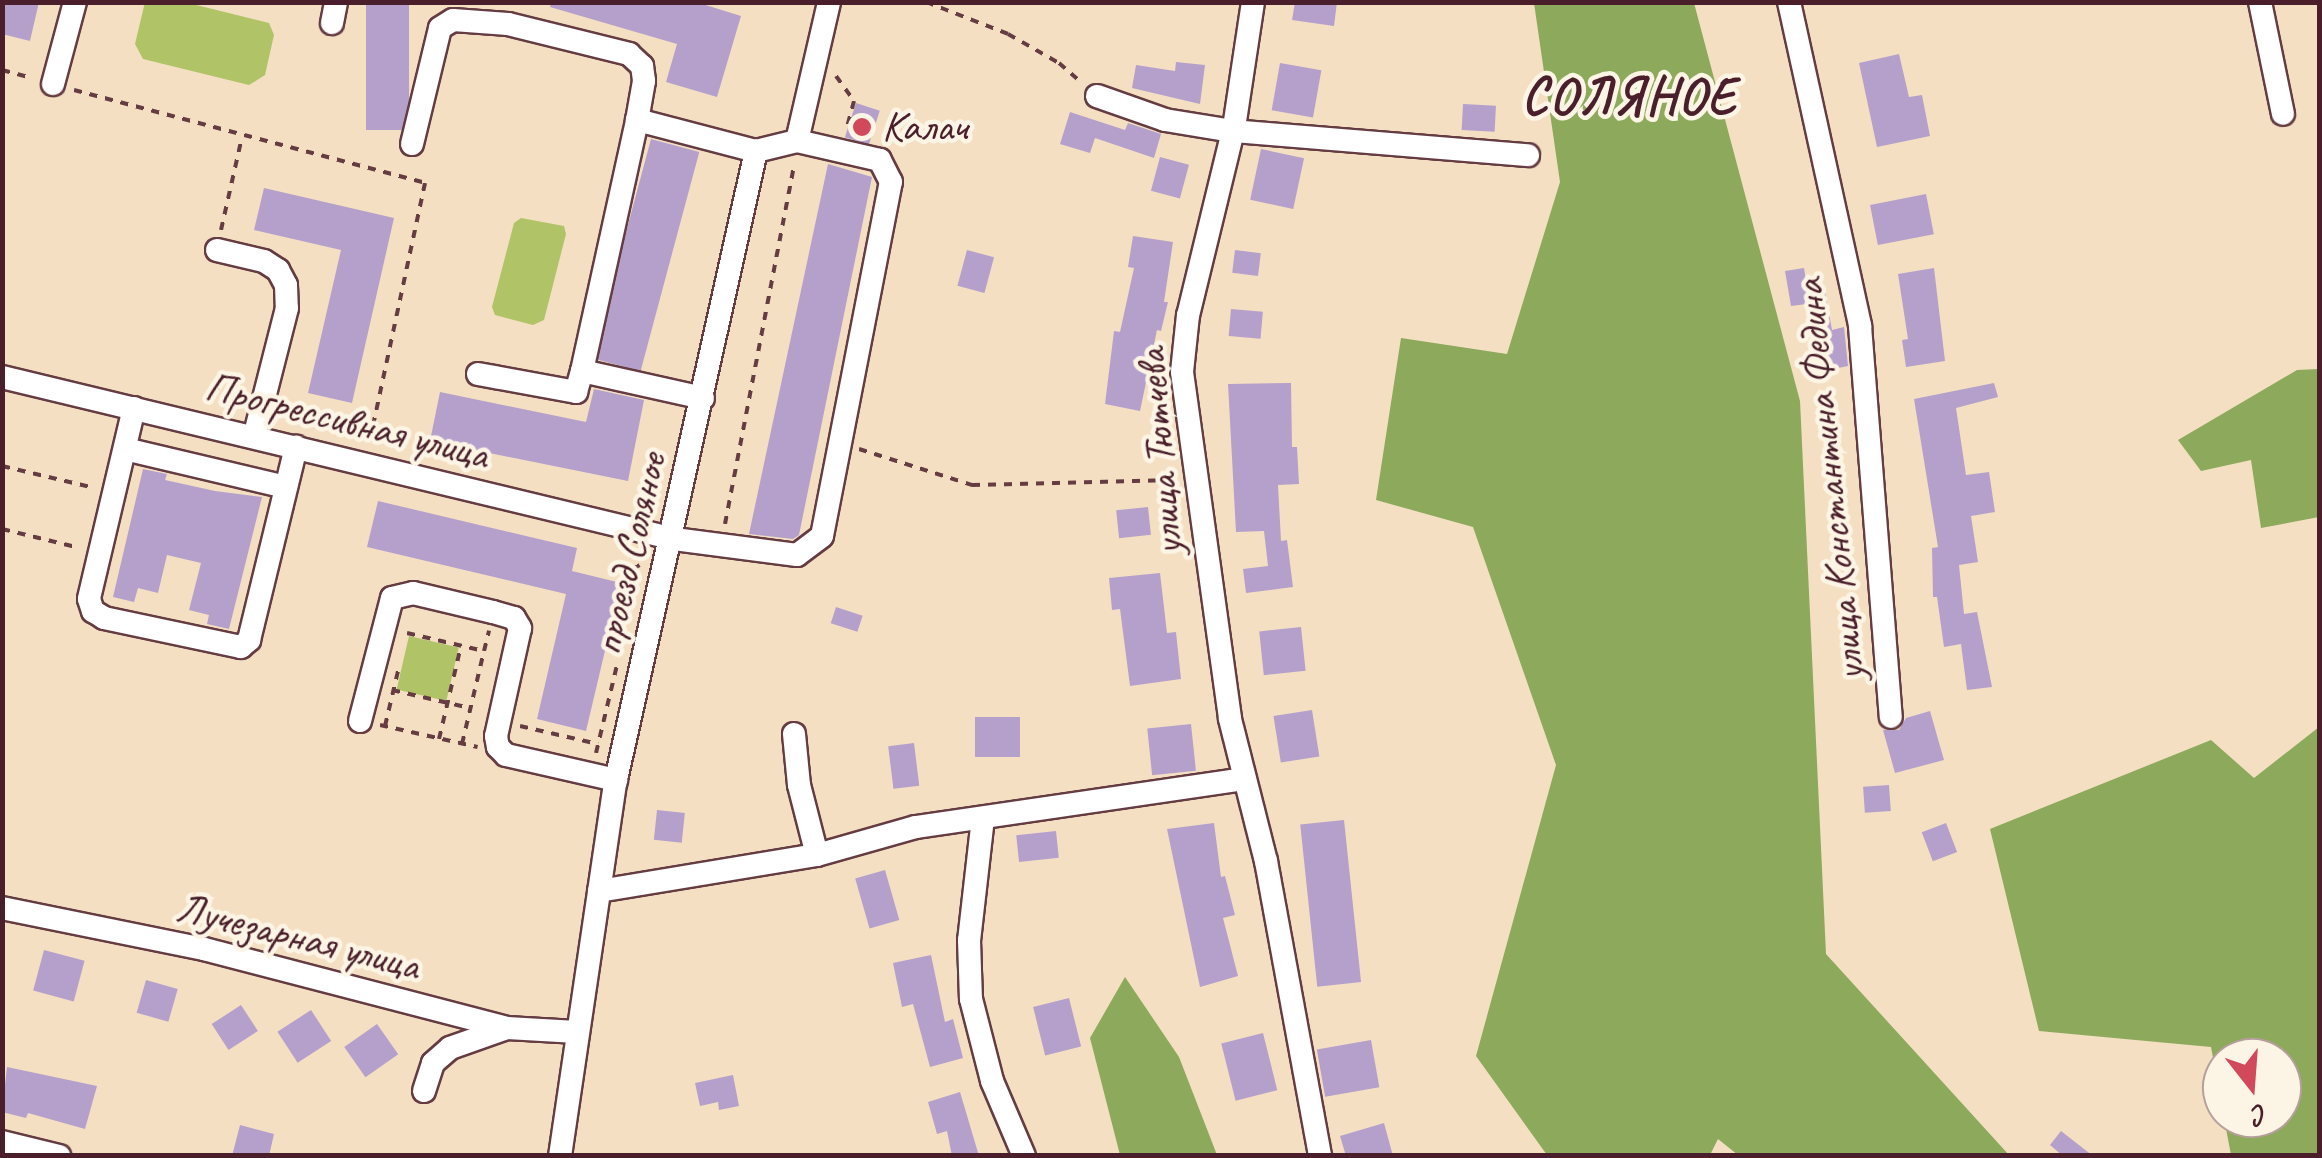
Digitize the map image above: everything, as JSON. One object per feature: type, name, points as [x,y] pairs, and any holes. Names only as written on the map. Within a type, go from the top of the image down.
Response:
[{"type":"street","points":[[53,84],[75,2]]},
{"type":"street","name":"улица Тютчева","points":[[1253,2],[1234,132],[1188,315],[1182,372],[1227,703],[1266,862],[1320,1156]]},
{"type":"street","name":"улица Константина Федина","points":[[1789,2],[1860,326],[1892,716]]},
{"type":"street","points":[[2260,2],[2284,114]]},
{"type":"street","points":[[637,120],[756,152],[797,140],[827,3]]},
{"type":"street","points":[[412,144],[440,28],[453,20],[511,14],[629,54],[642,66],[644,81],[637,120],[576,392],[478,374]]},
{"type":"street","points":[[1097,96],[1166,120],[1234,132],[1528,155]]},
{"type":"street","name":"Прогрессивная улица","points":[[2,376],[674,539],[722,542],[797,555],[822,536],[891,182],[880,160],[797,140]]},
{"type":"street","name":"проезд Соляное","points":[[560,1156],[616,780],[674,539],[756,152]]},
{"type":"street","points":[[217,250],[264,261],[278,270],[286,285],[286,308],[254,437]]},
{"type":"street","points":[[582,371],[704,398]]},
{"type":"street","points":[[134,408],[90,599],[93,611],[122,622],[241,647],[249,640],[296,447]]},
{"type":"street","points":[[125,449],[286,487]]},
{"type":"street","points":[[360,720],[388,603],[398,595],[412,594],[493,612],[514,618],[520,628],[498,748],[506,754],[616,780]]},
{"type":"street","points":[[794,734],[799,785],[817,855]]},
{"type":"street","points":[[599,891],[817,855],[916,827],[1245,779]]},
{"type":"street","points":[[982,818],[968,940],[971,999],[992,1081],[1024,1156]]},
{"type":"street","name":"Лучезарная улица","points":[[2,908],[204,949],[507,1028],[577,1032]]},
{"type":"street","points":[[424,1091],[433,1063],[450,1048],[507,1028]]},
{"type":"street","points":[[2,1142],[59,1156]]},
{"type":"path","points":[[926,2],[1008,34],[1060,63],[1097,96]]},
{"type":"path","points":[[819,52],[854,101],[840,150]]},
{"type":"path","points":[[2,70],[425,183],[365,464]]},
{"type":"path","points":[[217,250],[242,137]]},
{"type":"path","points":[[722,542],[797,140]]},
{"type":"path","points":[[840,443],[972,484],[1194,480]]},
{"type":"path","points":[[2,466],[114,493]]},
{"type":"path","points":[[2,529],[100,553]]},
{"type":"path","points":[[620,546],[635,557],[638,572]]},
{"type":"path","points":[[462,744],[493,612]]},
{"type":"path","points":[[407,633],[484,651]]},
{"type":"path","points":[[440,739],[461,646]]},
{"type":"path","points":[[591,775],[620,649]]},
{"type":"path","points":[[369,685],[470,708]]},
{"type":"path","points":[[360,720],[462,744],[498,748]]},
{"type":"path","points":[[500,721],[598,744]]},
{"type":"green space","points":[[145,2],[188,3],[269,23],[274,35],[265,75],[249,85],[143,59],[135,44]]},
{"type":"green space","points":[[1534,3],[1694,3],[1800,401],[1826,954],[2009,1155],[1738,1155],[1718,1139],[1710,1155],[1547,1155],[1476,1056],[1556,765],[1473,527],[1376,500],[1401,338],[1507,354],[1560,182]]},
{"type":"green space","points":[[521,218],[564,226],[566,234],[544,320],[533,325],[495,315],[492,307],[514,223]]},
{"type":"green space","points":[[2319,369],[2319,517],[2261,528],[2251,460],[2201,471],[2178,440],[2297,370]]},
{"type":"green space","points":[[409,636],[459,647],[446,701],[397,690]]},
{"type":"green space","points":[[2319,727],[2319,1155],[2231,1155],[2228,1138],[2302,1138],[2302,1038],[2202,1038],[2202,1046],[2039,1031],[1990,829],[2211,740],[2254,778]]},
{"type":"green space","points":[[1125,977],[1179,1057],[1217,1155],[1120,1155],[1090,1038]]},
{"type":"building","points":[[2,2],[39,2],[30,41],[2,34]]},
{"type":"building","points":[[366,2],[409,2],[409,130],[366,130]]},
{"type":"building","points":[[551,2],[696,2],[741,16],[717,97],[666,82],[677,44],[550,7]]},
{"type":"building","points":[[1295,2],[1337,2],[1334,26],[1292,20]]},
{"type":"building","points":[[1899,54],[1909,97],[1922,95],[1930,136],[1877,147],[1859,63]]},
{"type":"building","points":[[1176,62],[1205,65],[1200,104],[1132,88],[1136,65],[1175,71]]},
{"type":"building","points":[[1280,63],[1321,70],[1313,118],[1272,110]]},
{"type":"building","name":"Калач","points":[[856,103],[880,111],[869,145],[845,137]]},
{"type":"building","points":[[1463,104],[1496,106],[1495,132],[1462,130]]},
{"type":"building","points":[[1070,112],[1125,130],[1128,123],[1161,134],[1154,158],[1095,138],[1090,153],[1060,144]]},
{"type":"building","points":[[651,139],[699,152],[641,371],[592,358]]},
{"type":"building","points":[[1261,149],[1304,158],[1293,209],[1250,200]]},
{"type":"building","points":[[1160,157],[1189,165],[1180,199],[1151,191]]},
{"type":"building","points":[[828,164],[872,177],[799,535],[793,539],[749,534]]},
{"type":"building","points":[[264,188],[394,218],[352,403],[308,393],[341,250],[254,230]]},
{"type":"building","points":[[1926,194],[1934,234],[1878,245],[1870,205]]},
{"type":"building","points":[[1133,236],[1173,242],[1164,302],[1168,302],[1161,331],[1157,330],[1140,411],[1105,404],[1114,331],[1120,332],[1134,268],[1128,267]]},
{"type":"building","points":[[967,250],[994,257],[984,293],[957,286]]},
{"type":"building","points":[[1235,250],[1261,253],[1258,276],[1232,273]]},
{"type":"building","points":[[1804,268],[1807,287],[1824,285],[1832,330],[1844,327],[1848,366],[1819,372],[1807,304],[1791,306],[1785,271]]},
{"type":"building","points":[[1934,268],[1945,361],[1906,367],[1902,340],[1908,339],[1898,274]]},
{"type":"building","points":[[1231,309],[1263,312],[1261,339],[1229,336]]},
{"type":"building","points":[[1291,383],[1292,447],[1297,447],[1299,484],[1278,485],[1281,541],[1287,540],[1293,587],[1246,593],[1243,569],[1268,566],[1264,531],[1236,532],[1228,384]]},
{"type":"building","points":[[1994,383],[1998,397],[1956,408],[1966,475],[1989,472],[1995,512],[1971,516],[1978,562],[1959,565],[1964,614],[1977,612],[1992,687],[1967,690],[1961,644],[1944,647],[1937,597],[1933,597],[1932,548],[1938,547],[1914,399]]},
{"type":"building","points":[[594,389],[644,400],[628,481],[430,441],[440,392],[586,422]]},
{"type":"building","points":[[143,469],[167,474],[165,480],[262,497],[229,629],[207,624],[209,615],[189,610],[201,563],[167,555],[158,593],[138,588],[134,602],[113,597]]},
{"type":"building","points":[[378,501],[577,548],[572,571],[621,583],[586,731],[537,719],[566,594],[367,547]]},
{"type":"building","points":[[1148,507],[1151,535],[1119,538],[1116,510]]},
{"type":"building","points":[[1160,573],[1167,633],[1176,632],[1181,679],[1130,686],[1120,609],[1112,610],[1109,578]]},
{"type":"building","points":[[836,607],[863,616],[857,632],[831,623]]},
{"type":"building","points":[[1301,627],[1306,671],[1264,675],[1259,631]]},
{"type":"building","points":[[1312,710],[1319,756],[1281,763],[1273,716]]},
{"type":"building","points":[[1930,711],[1944,760],[1895,773],[1883,730],[1899,730],[1906,718]]},
{"type":"building","points":[[975,717],[1020,717],[1020,757],[975,757]]},
{"type":"building","points":[[1191,724],[1196,771],[1152,775],[1147,729]]},
{"type":"building","points":[[914,743],[919,786],[893,789],[888,746]]},
{"type":"building","points":[[1889,785],[1891,811],[1865,813],[1863,787]]},
{"type":"building","points":[[657,810],[685,813],[682,843],[654,840]]},
{"type":"building","points":[[1344,820],[1361,982],[1317,987],[1300,825]]},
{"type":"building","points":[[1214,823],[1221,877],[1225,876],[1235,915],[1223,918],[1238,976],[1200,987],[1167,829]]},
{"type":"building","points":[[1946,823],[1957,852],[1933,861],[1922,832]]},
{"type":"building","points":[[1056,831],[1059,858],[1019,862],[1016,835]]},
{"type":"building","points":[[885,870],[899,920],[870,929],[855,879]]},
{"type":"building","points":[[44,950],[85,961],[74,1001],[33,991]]},
{"type":"building","points":[[931,955],[945,1022],[953,1019],[963,1058],[930,1067],[913,1004],[902,1007],[893,963]]},
{"type":"building","points":[[146,980],[178,989],[168,1022],[137,1013]]},
{"type":"building","points":[[1069,998],[1081,1047],[1045,1055],[1033,1007]]},
{"type":"building","points":[[241,1005],[258,1031],[229,1050],[212,1024]]},
{"type":"building","points":[[311,1010],[331,1041],[298,1063],[277,1032]]},
{"type":"building","points":[[377,1024],[398,1054],[365,1077],[344,1047]]},
{"type":"building","points":[[1263,1033],[1277,1090],[1236,1101],[1221,1043]]},
{"type":"building","points":[[1371,1040],[1379,1087],[1325,1097],[1317,1050]]},
{"type":"building","points":[[7,1067],[97,1086],[85,1129],[28,1113],[26,1118],[2,1112]]},
{"type":"building","points":[[733,1075],[739,1106],[719,1110],[718,1102],[700,1106],[695,1083]]},
{"type":"building","points":[[960,1092],[979,1156],[952,1156],[947,1131],[937,1134],[928,1102]]},
{"type":"building","points":[[1384,1123],[1393,1156],[1346,1156],[1340,1136]]},
{"type":"building","points":[[240,1125],[274,1134],[269,1156],[232,1156]]},
{"type":"building","points":[[2061,1131],[2093,1156],[2063,1156],[2050,1145]]},
{"type":"place","name":"Калач","points":[[862,127]]},
{"type":"district","name":"СОЛЯНОЕ","points":[[1630,97]]}]
